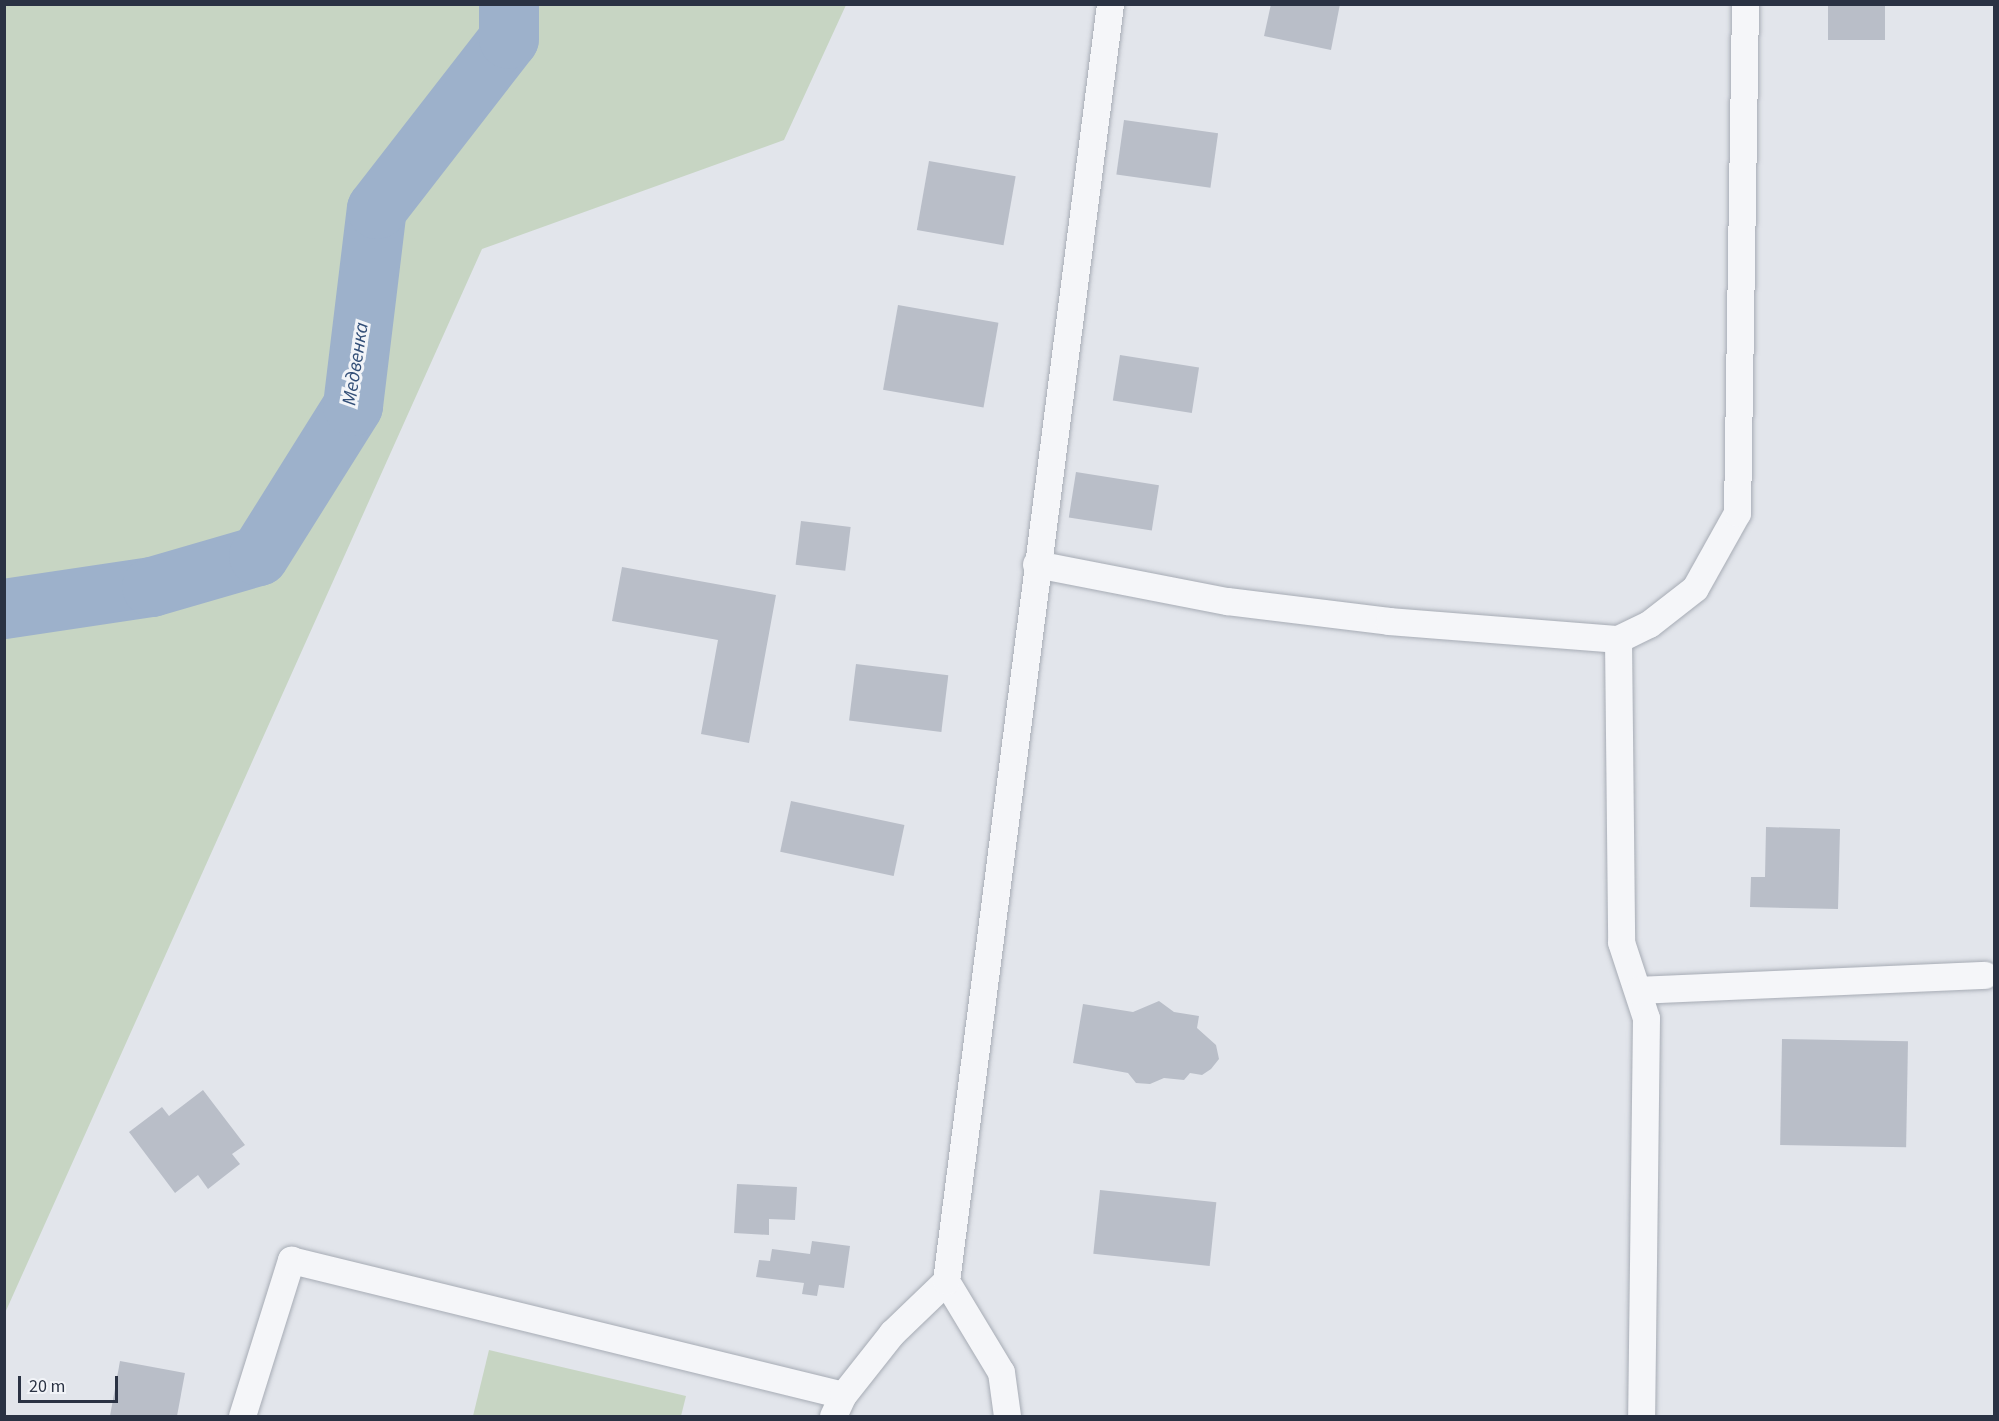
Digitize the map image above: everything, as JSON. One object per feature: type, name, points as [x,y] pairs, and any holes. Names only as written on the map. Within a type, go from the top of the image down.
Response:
[{"type":"street","points":[[1007,1416],[1001,1372],[946,1281],[1036,564],[1110,4]]},
{"type":"street","points":[[1036,564],[1227,601],[1389,621],[1618,639],[1649,624],[1695,588],[1737,513],[1745,4]]},
{"type":"street","points":[[1618,639],[1621,942],[1646,1018],[1641,1416]]},
{"type":"street","points":[[1638,990],[1985,975]]},
{"type":"street","points":[[242,1416],[291,1260],[838,1406],[892,1334],[946,1281]]},
{"type":"green space","points":[[5,4],[846,5],[784,140],[482,249],[5,1313]]},
{"type":"green space","points":[[489,1350],[686,1396],[681,1416],[473,1416]]},
{"type":"building","points":[[1271,4],[1340,4],[1331,50],[1264,36]]},
{"type":"building","points":[[1828,4],[1885,4],[1885,40],[1828,40]]},
{"type":"building","points":[[1124,120],[1218,133],[1210,188],[1116,174]]},
{"type":"building","points":[[929,161],[1016,176],[1004,245],[917,230]]},
{"type":"building","points":[[898,305],[998,323],[984,407],[883,390]]},
{"type":"building","points":[[1120,355],[1199,368],[1192,413],[1113,400]]},
{"type":"building","points":[[1076,472],[1159,485],[1152,531],[1069,517]]},
{"type":"building","points":[[801,521],[851,527],[845,571],[796,565]]},
{"type":"building","points":[[622,567],[776,595],[749,743],[701,734],[718,640],[612,621]]},
{"type":"building","points":[[856,664],[948,675],[941,732],[849,721]]},
{"type":"building","points":[[791,801],[904,825],[894,876],[780,852]]},
{"type":"building","points":[[1766,827],[1840,829],[1838,909],[1750,907],[1751,877],[1765,877]]},
{"type":"building","points":[[1159,1001],[1174,1012],[1199,1016],[1197,1028],[1216,1045],[1219,1059],[1211,1069],[1202,1075],[1190,1073],[1184,1080],[1164,1078],[1150,1084],[1136,1083],[1128,1073],[1073,1063],[1083,1004],[1133,1012]]},
{"type":"building","points":[[1782,1039],[1908,1041],[1906,1147],[1780,1145]]},
{"type":"building","points":[[203,1090],[245,1145],[232,1154],[240,1164],[208,1189],[198,1175],[175,1193],[129,1132],[162,1107],[169,1116]]},
{"type":"building","points":[[737,1184],[797,1187],[795,1220],[769,1219],[769,1235],[734,1233]]},
{"type":"building","points":[[1100,1190],[1216,1202],[1210,1266],[1093,1254]]},
{"type":"building","points":[[812,1241],[850,1246],[844,1288],[819,1285],[817,1296],[802,1294],[804,1283],[756,1277],[759,1260],[770,1261],[772,1249],[810,1254]]},
{"type":"building","points":[[120,1361],[185,1373],[177,1416],[110,1416]]},
{"type":"waterway","name":"Медвенка","points":[[4,609],[152,587],[259,556],[353,406],[377,209],[509,39],[509,4]]}]
